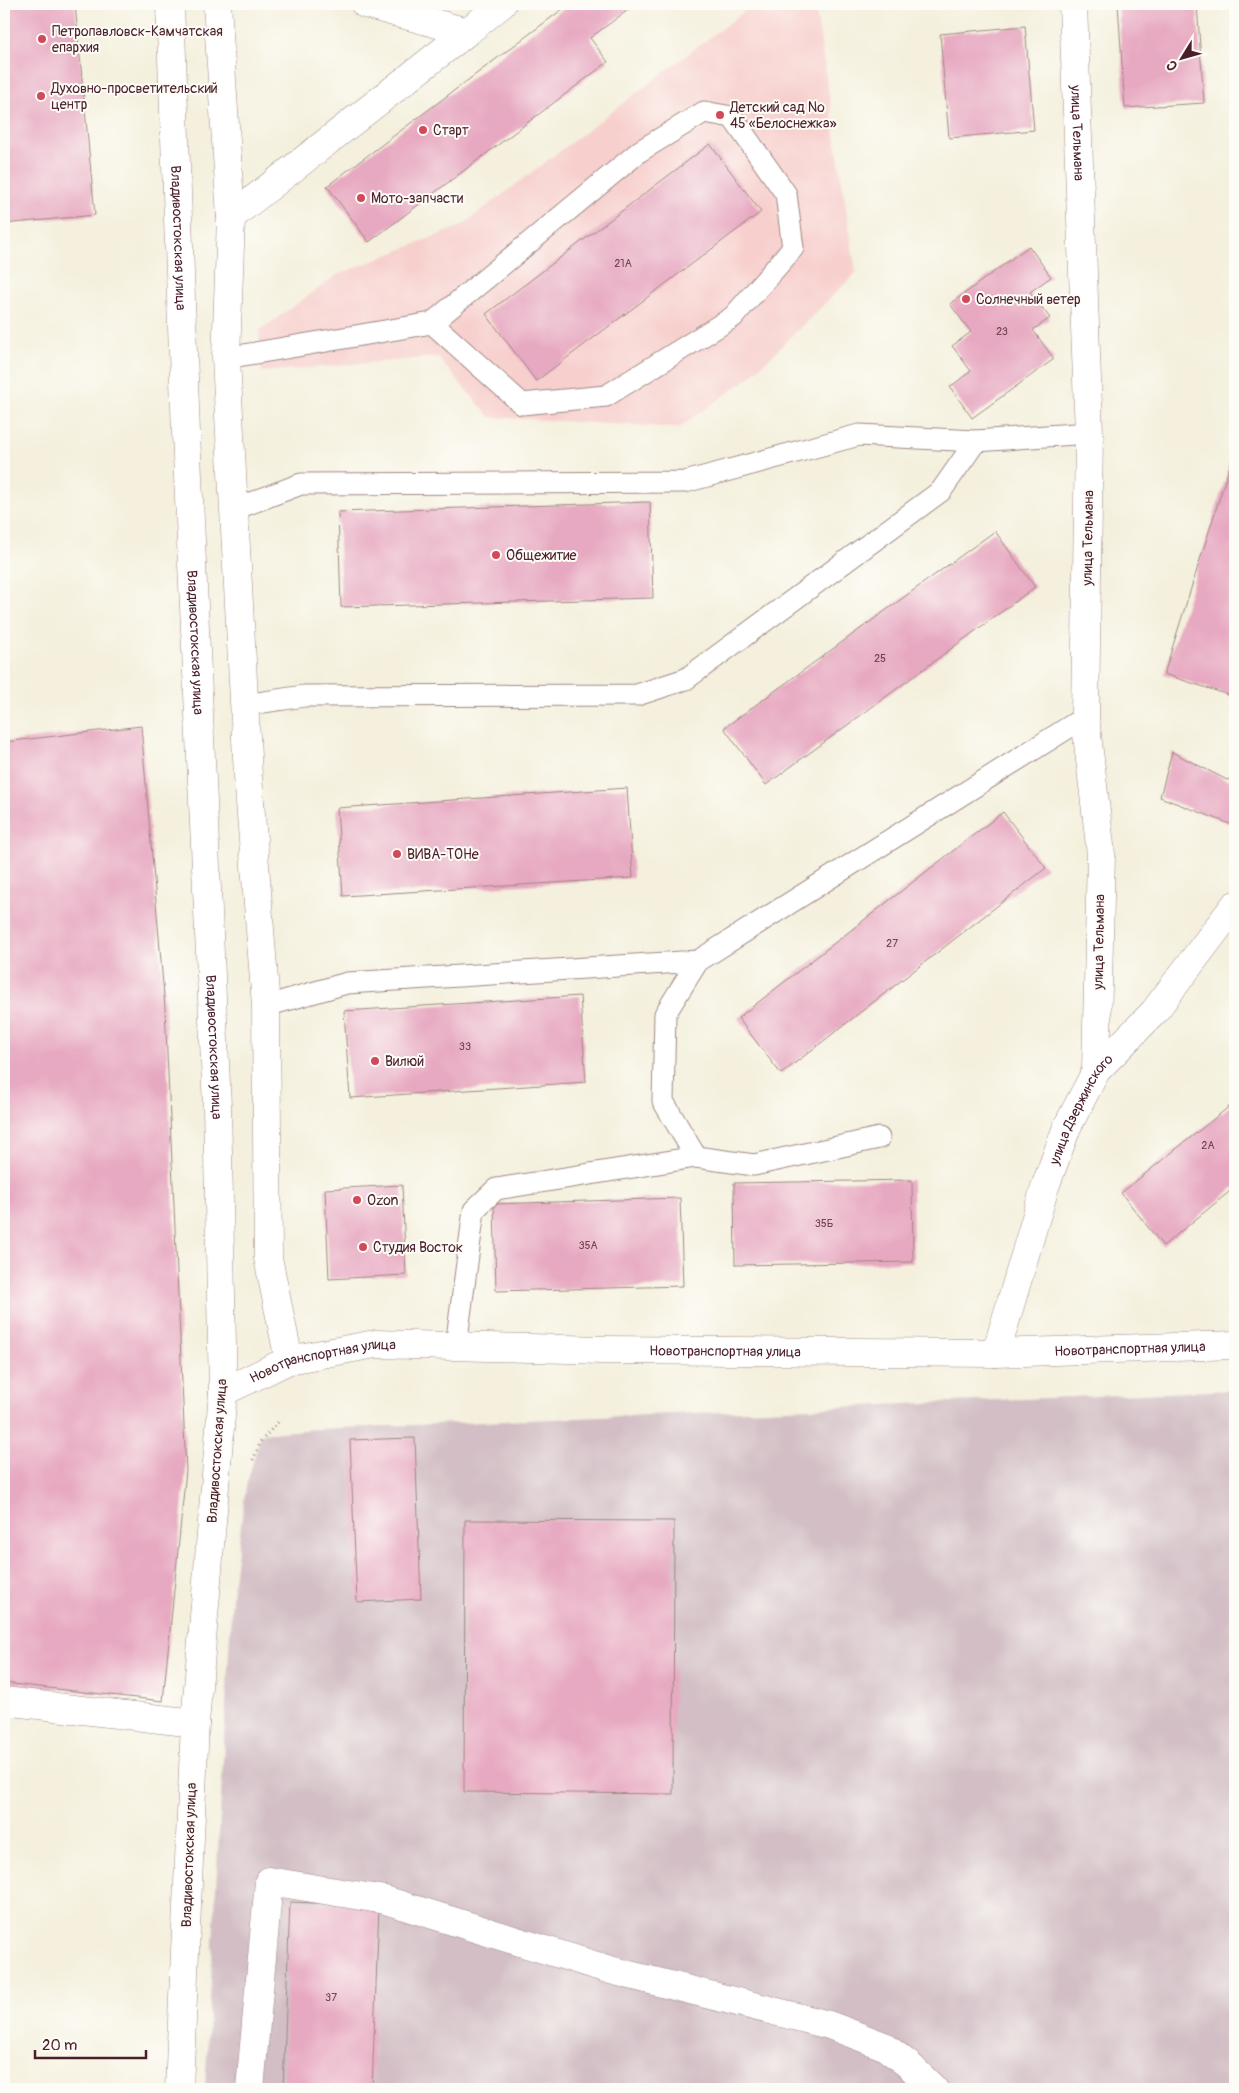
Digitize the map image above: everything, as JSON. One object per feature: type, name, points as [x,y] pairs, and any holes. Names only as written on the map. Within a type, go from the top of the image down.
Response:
[{"type":"street","name":"Владивостокская улица","points":[[170,4],[186,442],[217,1106],[223,1392],[195,1722],[179,2089]]},
{"type":"street","points":[[216,4],[231,217],[226,358],[248,776],[266,1006],[268,1258],[289,1360]]},
{"type":"street","points":[[365,4],[467,32]]},
{"type":"street","points":[[231,217],[502,4]]},
{"type":"street","name":"улица Тельмана","points":[[1073,4],[1089,433],[1085,717],[1101,854],[1096,1071]]},
{"type":"street","name":"улица Дзержинского","points":[[996,1353],[1045,1187],[1067,1127],[1096,1071],[1154,1012],[1235,905]]},
{"type":"street","name":"Новотранспортная улица","points":[[223,1392],[289,1360],[375,1344],[748,1352],[996,1353],[1235,1345]]},
{"type":"street","points":[[4,1701],[195,1722]]},
{"type":"street","points":[[250,2089],[269,1882],[385,1900],[610,1970],[829,2025],[884,2046],[910,2066],[934,2089]]},
{"type":"lane","points":[[226,358],[432,323],[640,151],[704,112],[732,117],[786,194],[793,248],[734,317],[606,396],[522,404],[432,323]]},
{"type":"lane","points":[[234,509],[301,484],[685,482],[858,435],[976,441],[1089,433]]},
{"type":"lane","points":[[244,705],[304,696],[637,695],[686,679],[941,491],[976,441]]},
{"type":"lane","points":[[696,1156],[663,1101],[665,1014],[698,961],[1085,717]]},
{"type":"lane","points":[[266,1006],[347,983],[698,961]]},
{"type":"lane","points":[[456,1346],[474,1210],[496,1189],[696,1156],[754,1165],[879,1138]]},
{"type":"shaded area","name":"Детский сад № 45 «Белоснежка»","points":[[754,4],[815,4],[856,273],[750,377],[679,428],[490,417],[437,357],[262,372],[259,331],[337,275],[461,226]]},
{"type":"shaded area","points":[[1235,1390],[1235,2089],[372,2089],[379,1906],[291,1902],[283,2089],[205,2089],[232,1596],[246,1486],[261,1434],[316,1429]],"holes":[[[414,1438],[421,1599],[357,1602],[350,1441]],[[465,1520],[674,1521],[672,1794],[464,1792]]]},
{"type":"building","points":[[4,4],[75,4],[95,215],[4,224]]},
{"type":"building","points":[[566,4],[636,4],[590,38],[608,62],[369,242],[327,186],[568,5]]},
{"type":"building","points":[[1118,4],[1197,4],[1204,103],[1125,108]]},
{"type":"building","points":[[1025,26],[1034,130],[949,138],[940,34]]},
{"type":"building","points":[[710,144],[761,212],[536,381],[486,314]]},
{"type":"building","points":[[1029,246],[1051,277],[1030,292],[1050,318],[1033,330],[1054,359],[972,418],[950,387],[971,371],[952,346],[971,332],[950,304]]},
{"type":"building","points":[[1235,449],[1234,641],[1235,697],[1164,674]]},
{"type":"building","name":"Общежитие","points":[[650,502],[653,598],[341,607],[338,512]]},
{"type":"building","points":[[995,531],[1035,587],[766,785],[724,728]]},
{"type":"building","points":[[141,726],[165,1008],[186,1470],[163,1701],[4,1683],[4,742]]},
{"type":"building","points":[[1172,752],[1227,780],[1235,777],[1235,824],[1233,825],[1160,797]]},
{"type":"building","points":[[627,788],[633,878],[343,896],[337,808]]},
{"type":"building","points":[[1003,812],[1046,868],[781,1074],[738,1018]]},
{"type":"building","points":[[580,996],[586,1082],[350,1098],[344,1011]]},
{"type":"building","points":[[1235,1102],[1235,1187],[1163,1246],[1121,1193]]},
{"type":"building","points":[[912,1180],[913,1262],[735,1265],[734,1183]]},
{"type":"building","points":[[402,1185],[406,1275],[329,1279],[325,1189]]},
{"type":"building","points":[[680,1198],[683,1286],[496,1291],[494,1204]]},
{"type":"building","points":[[415,1438],[421,1599],[357,1602],[350,1440]]},
{"type":"building","points":[[465,1520],[674,1521],[673,1794],[464,1792]]},
{"type":"building","points":[[290,1902],[379,1906],[372,2089],[283,2089]]},
{"type":"place","name":"Петропавловск-Камчатская епархия","points":[[42,39]]},
{"type":"place","name":"Духовно-просветительский центр","points":[[41,96]]},
{"type":"place","name":"Детский сад № 45 «Белоснежка»","points":[[720,115]]},
{"type":"place","name":"Старт","points":[[423,130]]},
{"type":"place","name":"Мото-запчасти","points":[[361,198]]},
{"type":"place","name":"Солнечный ветер","points":[[966,299]]},
{"type":"place","name":"Общежитие","points":[[496,555]]},
{"type":"place","name":"ВИВА-ТОНе","points":[[397,854]]},
{"type":"place","name":"Вилюй","points":[[375,1061]]},
{"type":"place","name":"Ozon","points":[[357,1200]]},
{"type":"place","name":"Студия Восток","points":[[363,1247]]}]
